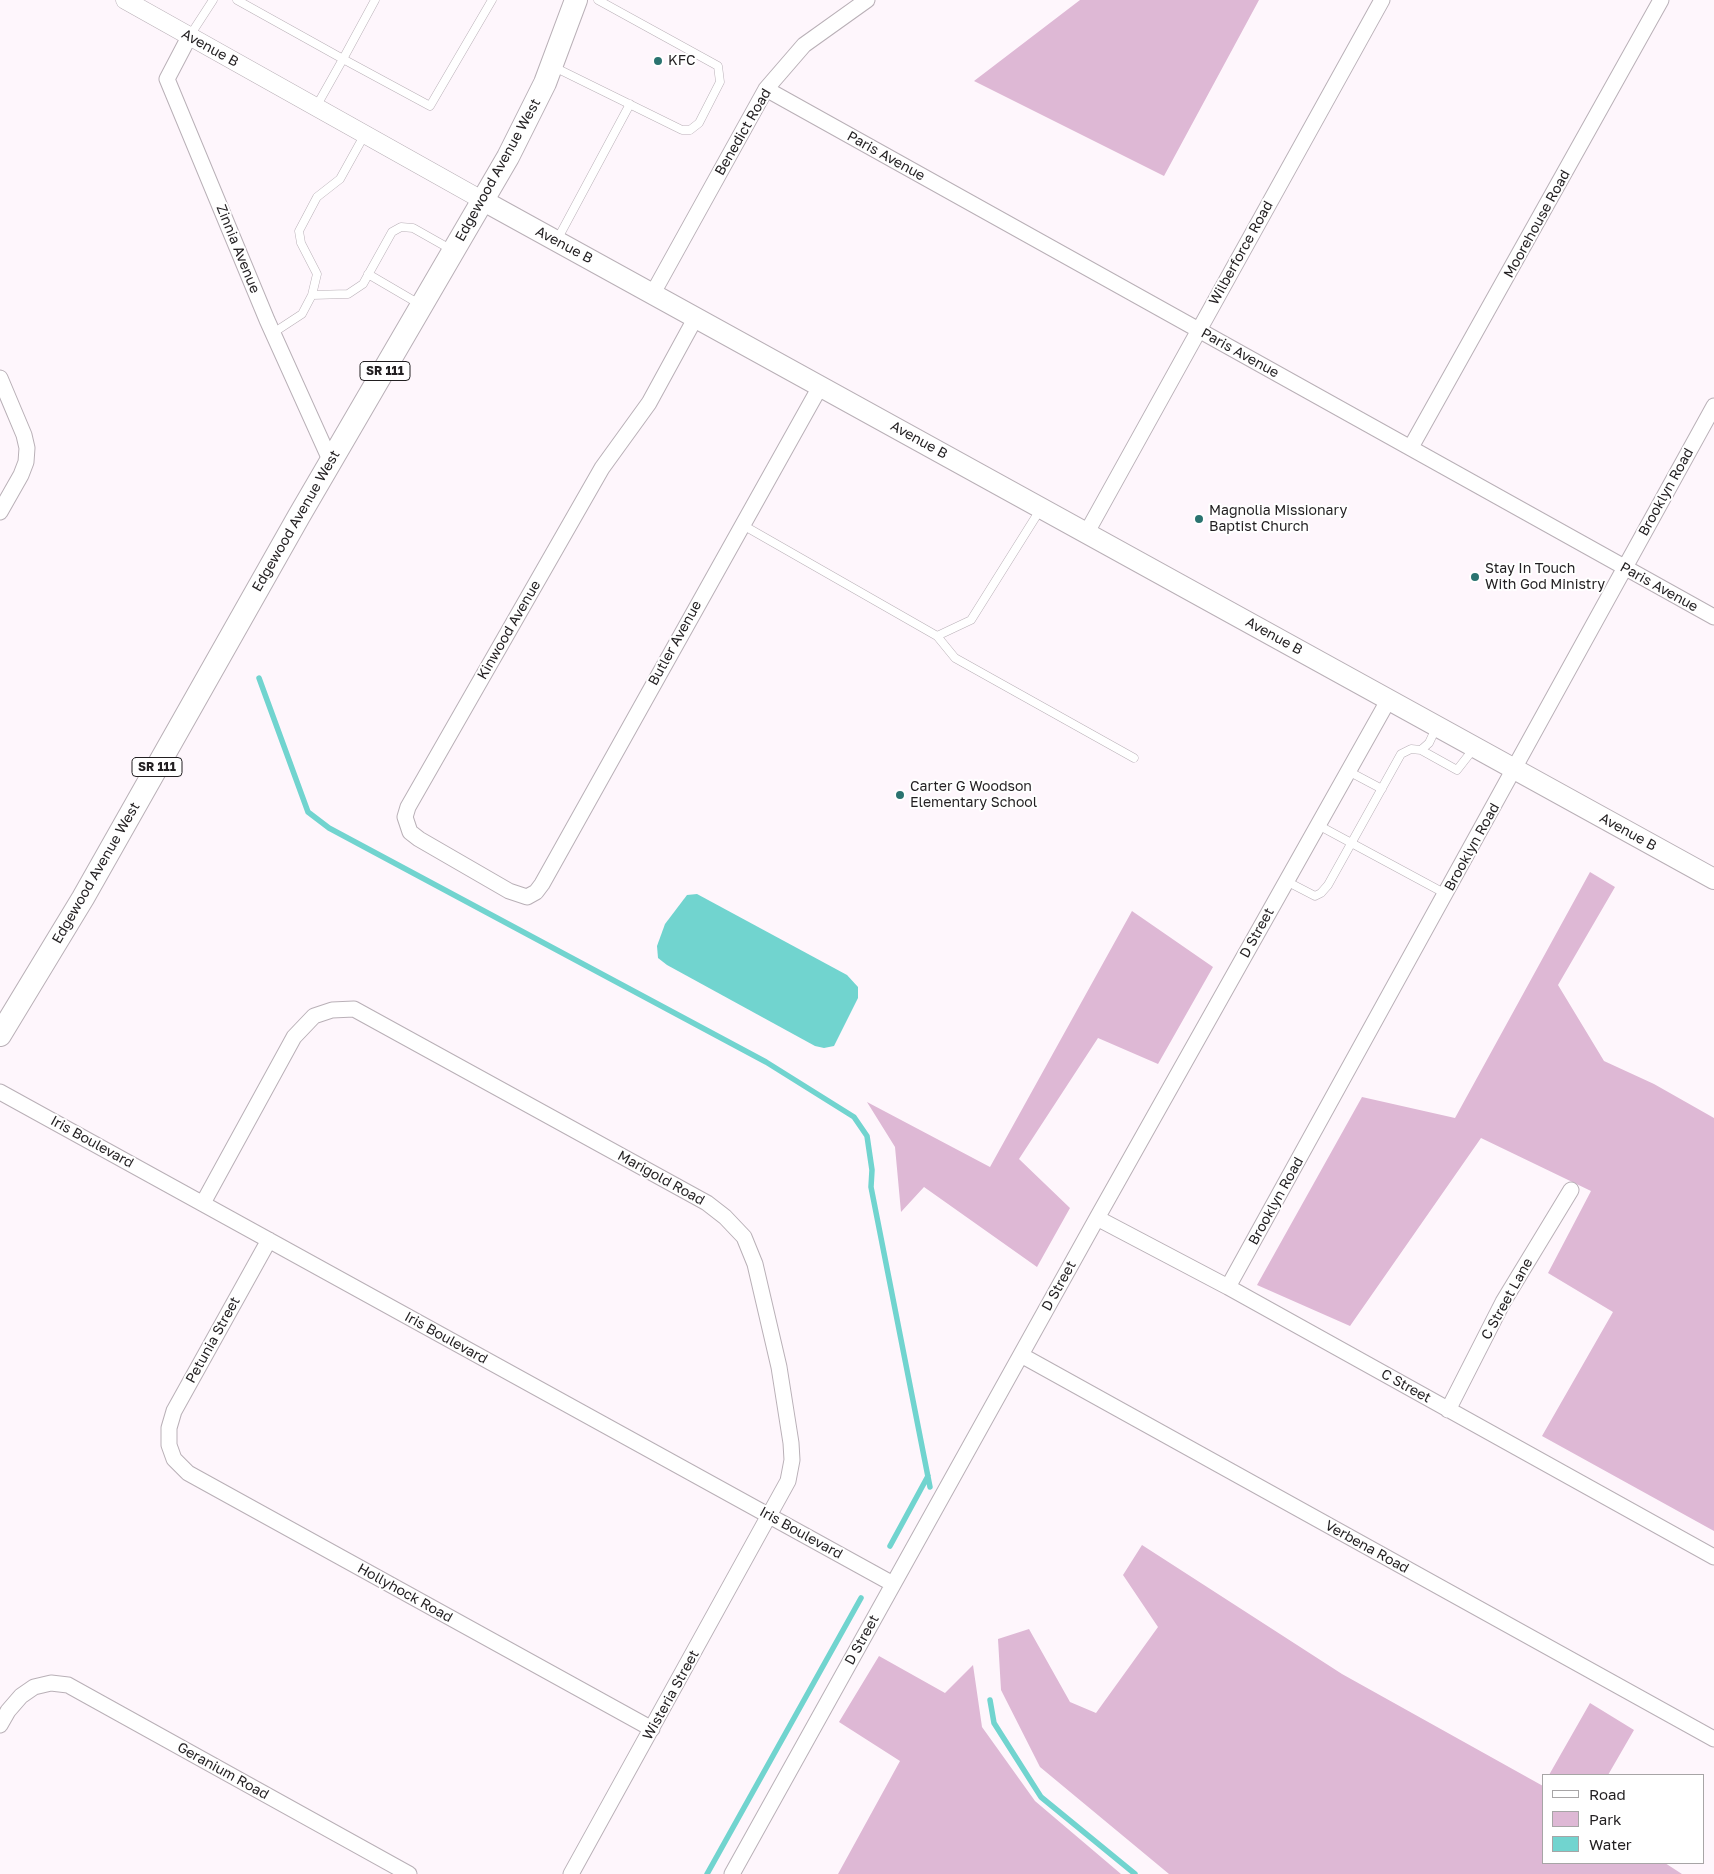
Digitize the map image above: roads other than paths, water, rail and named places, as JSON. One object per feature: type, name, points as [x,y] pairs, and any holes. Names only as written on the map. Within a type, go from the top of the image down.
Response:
[{"type":"main road","name":"Edgewood Avenue West","points":[[0,1035],[88,890],[331,462],[508,157],[552,66],[576,0]]},
{"type":"main road","name":"Avenue B","points":[[482,200],[821,385],[1714,879]]},
{"type":"street","name":"Avenue B","points":[[124,0],[482,200]]},
{"type":"street","name":"Benedict Road","points":[[653,293],[766,89],[804,45],[867,0]]},
{"type":"street","name":"Wilberforce Road","points":[[1087,532],[1382,0]]},
{"type":"street","name":"Moorehouse Road","points":[[1410,447],[1661,0]]},
{"type":"street","name":"Zinnia Avenue","points":[[189,37],[167,79],[273,333],[331,462]]},
{"type":"street","name":"Paris Avenue","points":[[766,89],[1714,617]]},
{"type":"street","name":"Kinwood Avenue","points":[[527,897],[509,891],[419,839],[410,832],[405,817],[408,807],[602,468],[649,403],[696,317]]},
{"type":"street","points":[[0,378],[24,435],[27,448],[26,462],[21,475],[0,512]]},
{"type":"street","name":"Butler Avenue","points":[[527,897],[536,892],[542,884],[741,524],[821,385]]},
{"type":"street","name":"Brooklyn Road","points":[[1228,1287],[1515,770],[1522,752],[1714,406]]},
{"type":"street","name":"D Street","points":[[732,1874],[1097,1218],[1389,699]]},
{"type":"street","name":"Marigold Road","points":[[203,1203],[294,1037],[314,1016],[332,1010],[354,1009],[707,1202],[725,1217],[744,1238],[754,1264],[778,1367],[791,1443],[792,1460],[788,1481],[770,1516]]},
{"type":"street","name":"Iris Boulevard","points":[[0,1092],[893,1584]]},
{"type":"street","name":"C Street Lane","points":[[1448,1410],[1503,1302],[1571,1190]]},
{"type":"street","name":"C Street","points":[[1097,1218],[1228,1287],[1714,1556]]},
{"type":"street","name":"Petunia Street","points":[[169,1445],[169,1428],[174,1410],[269,1240]]},
{"type":"street","name":"Verbena Road","points":[[1021,1355],[1714,1739]]},
{"type":"street","name":"Hollyhock Road","points":[[169,1445],[174,1459],[188,1473],[652,1729]]},
{"type":"street","name":"Wisteria Street","points":[[571,1874],[770,1516]]},
{"type":"street","name":"Geranium Road","points":[[0,1725],[21,1696],[34,1687],[51,1683],[68,1685],[409,1874]]},
{"type":"lane","points":[[189,37],[213,0]]},
{"type":"lane","points":[[237,0],[430,106],[492,0]]},
{"type":"lane","points":[[316,107],[375,0]]},
{"type":"lane","points":[[552,66],[682,130],[690,130],[699,123],[720,82],[718,66],[598,0]]},
{"type":"lane","points":[[557,240],[630,104]]},
{"type":"lane","points":[[273,333],[302,314],[312,295],[317,274],[301,242],[300,231],[317,198],[340,179],[365,134]]},
{"type":"lane","points":[[312,295],[348,294],[363,284],[392,232],[401,227],[413,228],[454,250]]},
{"type":"lane","points":[[368,274],[422,306]]},
{"type":"lane","points":[[938,636],[971,620],[1041,507]]},
{"type":"lane","points":[[741,524],[938,636],[955,658],[1134,758]]},
{"type":"lane","points":[[1421,750],[1429,743],[1437,726]]},
{"type":"lane","points":[[1286,882],[1314,896],[1321,894],[1328,885],[1401,754],[1411,749],[1421,750],[1456,770],[1475,747]]},
{"type":"lane","points":[[1348,771],[1382,789]]},
{"type":"lane","points":[[1318,825],[1446,894]]},
{"type":"water","points":[[697,894],[847,975],[858,987],[858,998],[834,1046],[824,1048],[815,1046],[667,965],[658,958],[657,946],[665,924],[687,895]]},
{"type":"waterway","points":[[259,678],[308,812],[329,828],[766,1062],[854,1117],[867,1136],[872,1170],[871,1187],[930,1487]]},
{"type":"waterway","points":[[890,1546],[928,1476]]},
{"type":"waterway","points":[[707,1874],[861,1598]]},
{"type":"waterway","points":[[990,1700],[994,1723],[1041,1797],[1135,1874]]},
{"type":"place","name":"KFC","points":[[658,61]]},
{"type":"place","name":"Magnolia Missionary Baptist Church","points":[[1199,519]]},
{"type":"place","name":"Stay In Touch With God Ministry","points":[[1475,577]]},
{"type":"place","name":"Carter G Woodson Elementary School","points":[[900,795]]}]
